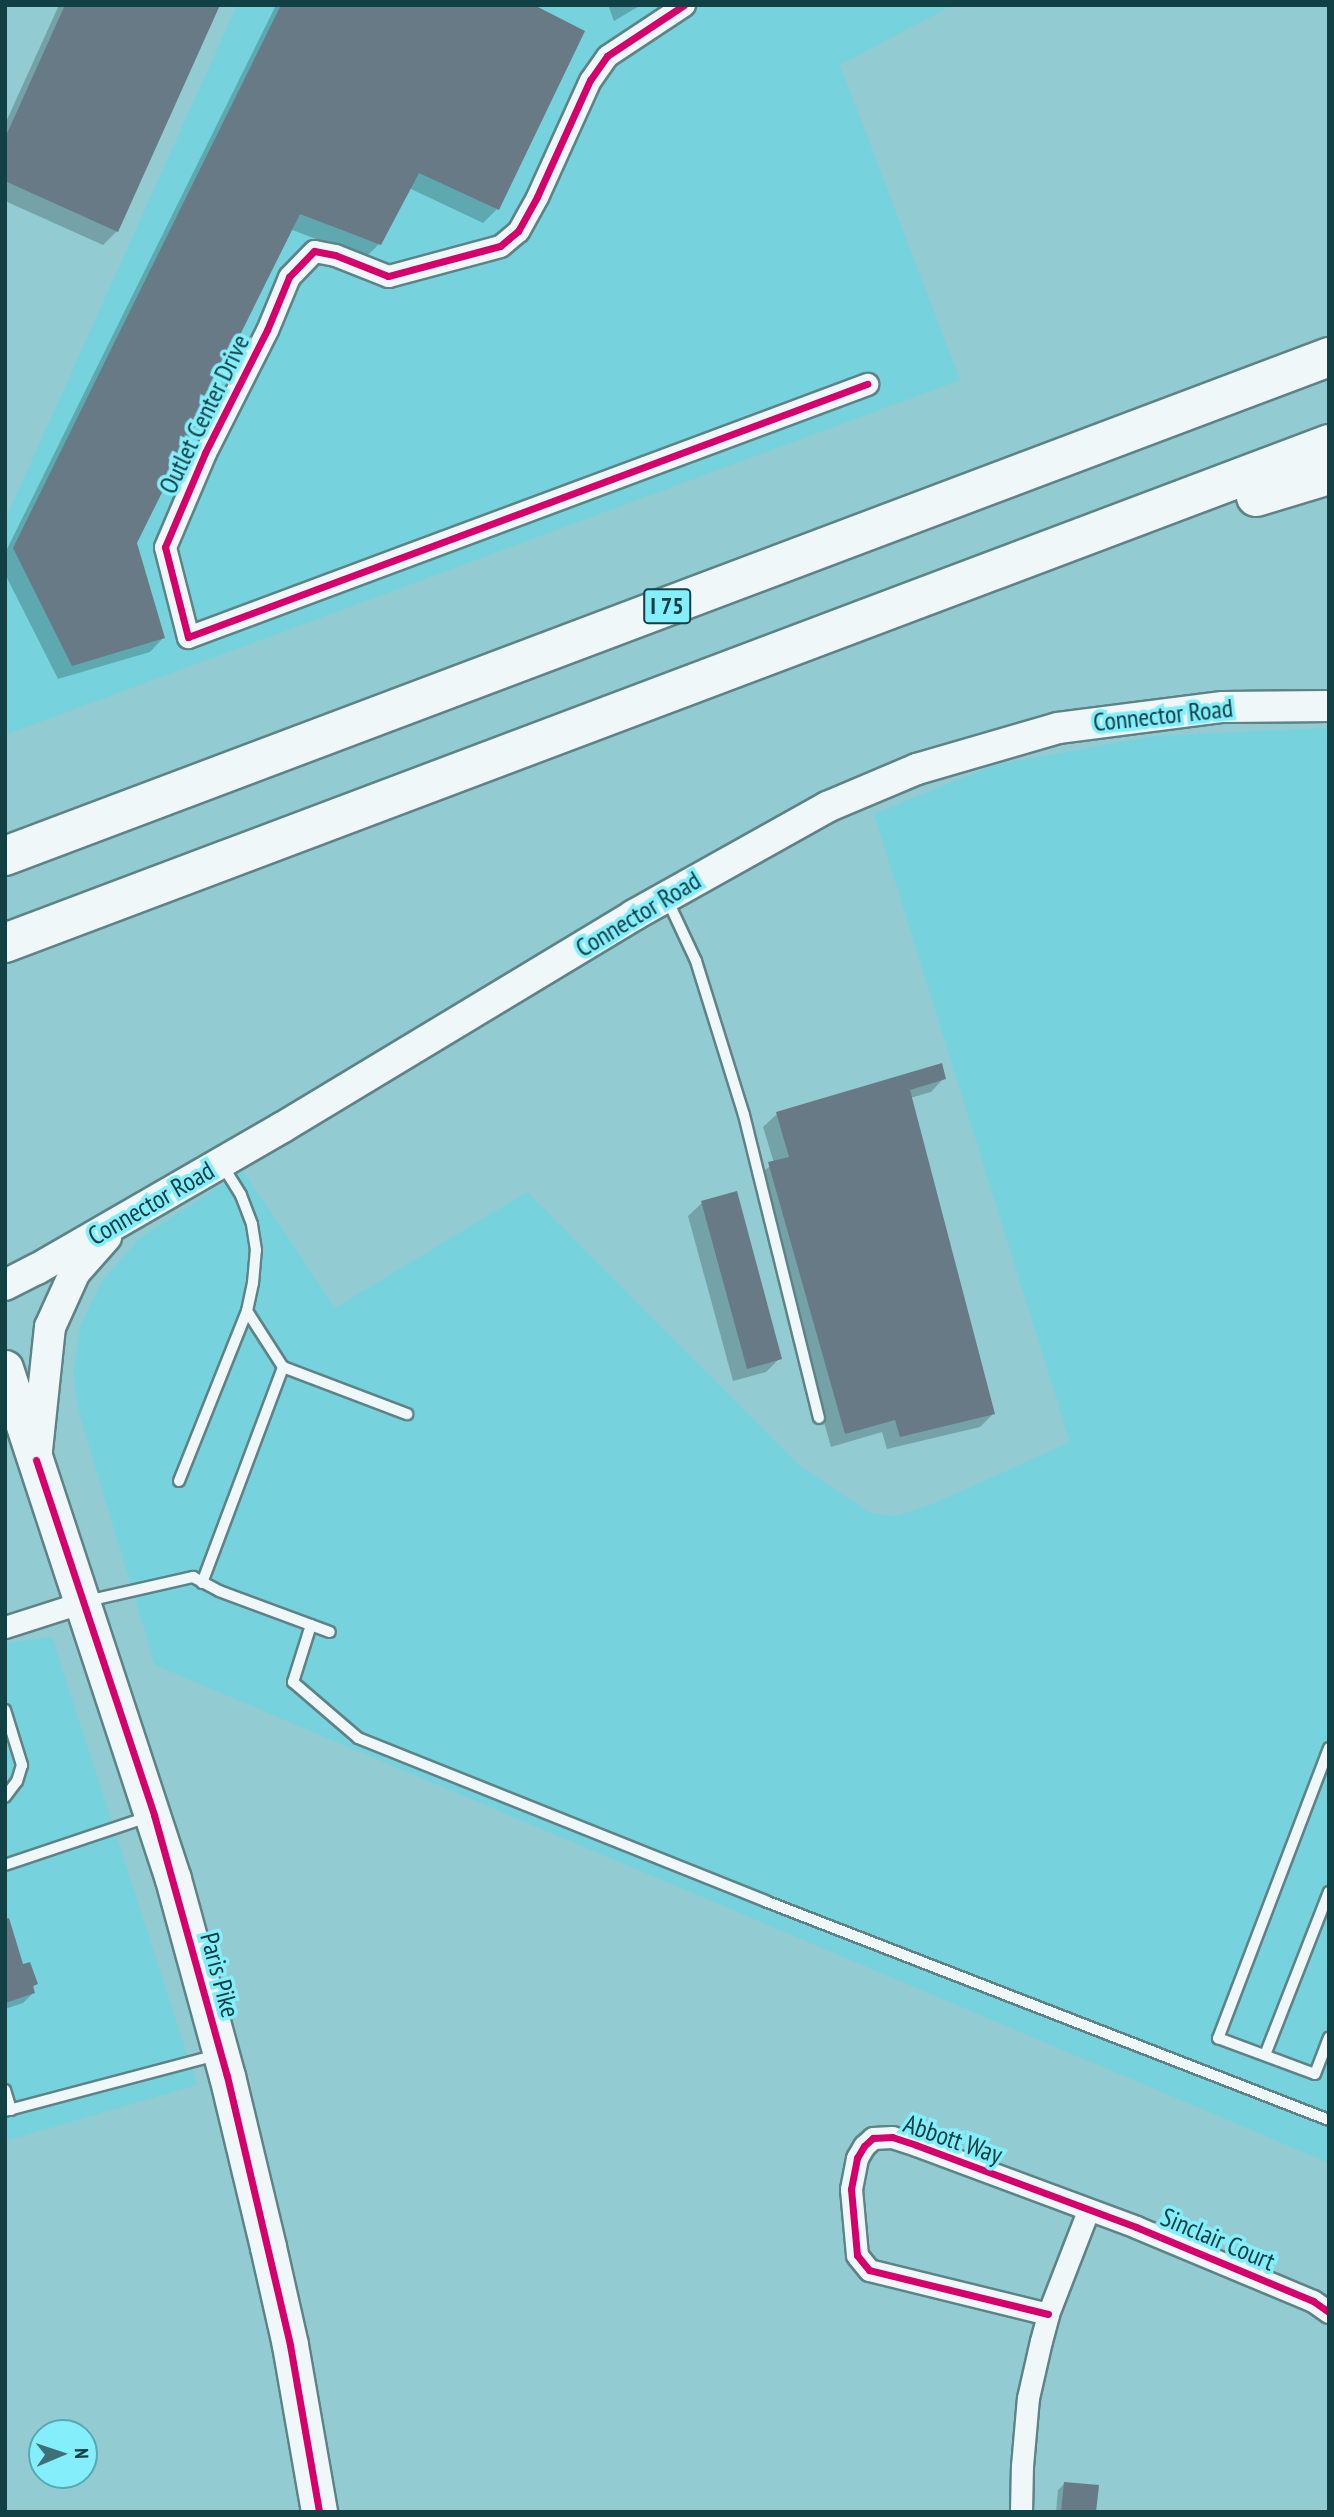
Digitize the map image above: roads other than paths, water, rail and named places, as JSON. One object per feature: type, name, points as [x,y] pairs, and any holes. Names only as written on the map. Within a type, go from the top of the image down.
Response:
[{"type":"highway","points":[[1251,386],[1329,351]]},
{"type":"highway","name":"I 75","points":[[5,856],[1329,357]]},
{"type":"highway","points":[[5,943],[1329,444]]},
{"type":"highway","points":[[965,581],[1329,475]]},
{"type":"main road","name":"Connector Road","points":[[5,1284],[221,1163],[666,897],[827,807],[917,769],[1058,728],[1155,713],[1223,707],[1329,706]]},
{"type":"main road","points":[[36,1460],[50,1327],[75,1272],[121,1220]]},
{"type":"main road","name":"Paris Pike","points":[[5,1368],[153,1815],[220,2054],[290,2345],[319,2512]]},
{"type":"street","name":"Outlet Center Drive","points":[[684,5],[607,56],[590,80],[537,197],[518,231],[499,246],[413,272],[388,276],[335,255],[314,251],[289,277],[267,330],[205,453],[165,547],[188,638],[867,384]]},
{"type":"street","points":[[5,1627],[83,1602]]},
{"type":"street","name":"Abbott Way","points":[[1048,2314],[869,2270],[857,2255],[854,2236],[851,2189],[857,2158],[873,2137],[892,2137],[1088,2211]]},
{"type":"street","points":[[1021,2512],[1021,2466],[1028,2398],[1048,2314],[1088,2211]]},
{"type":"street","name":"Sinclair Court","points":[[1088,2211],[1136,2227],[1313,2301],[1329,2312]]},
{"type":"lane","points":[[666,897],[696,961],[744,1115],[819,1418]]},
{"type":"lane","points":[[179,1481],[247,1311],[256,1250],[253,1224],[221,1163]]},
{"type":"lane","points":[[247,1311],[283,1367],[407,1414]]},
{"type":"lane","points":[[202,1583],[283,1367]]},
{"type":"lane","points":[[83,1602],[193,1577],[202,1583],[330,1632]]},
{"type":"lane","points":[[311,1625],[293,1682],[358,1738],[765,1901],[1329,2120]]},
{"type":"lane","points":[[5,1710],[22,1765],[17,1782],[5,1797]]},
{"type":"lane","points":[[1329,1748],[1218,2038],[1315,2074],[1329,2038]]},
{"type":"lane","points":[[5,1865],[153,1815]]},
{"type":"lane","points":[[1265,2055],[1329,1892]]},
{"type":"lane","points":[[5,2090],[8,2110],[220,2054]]}]
